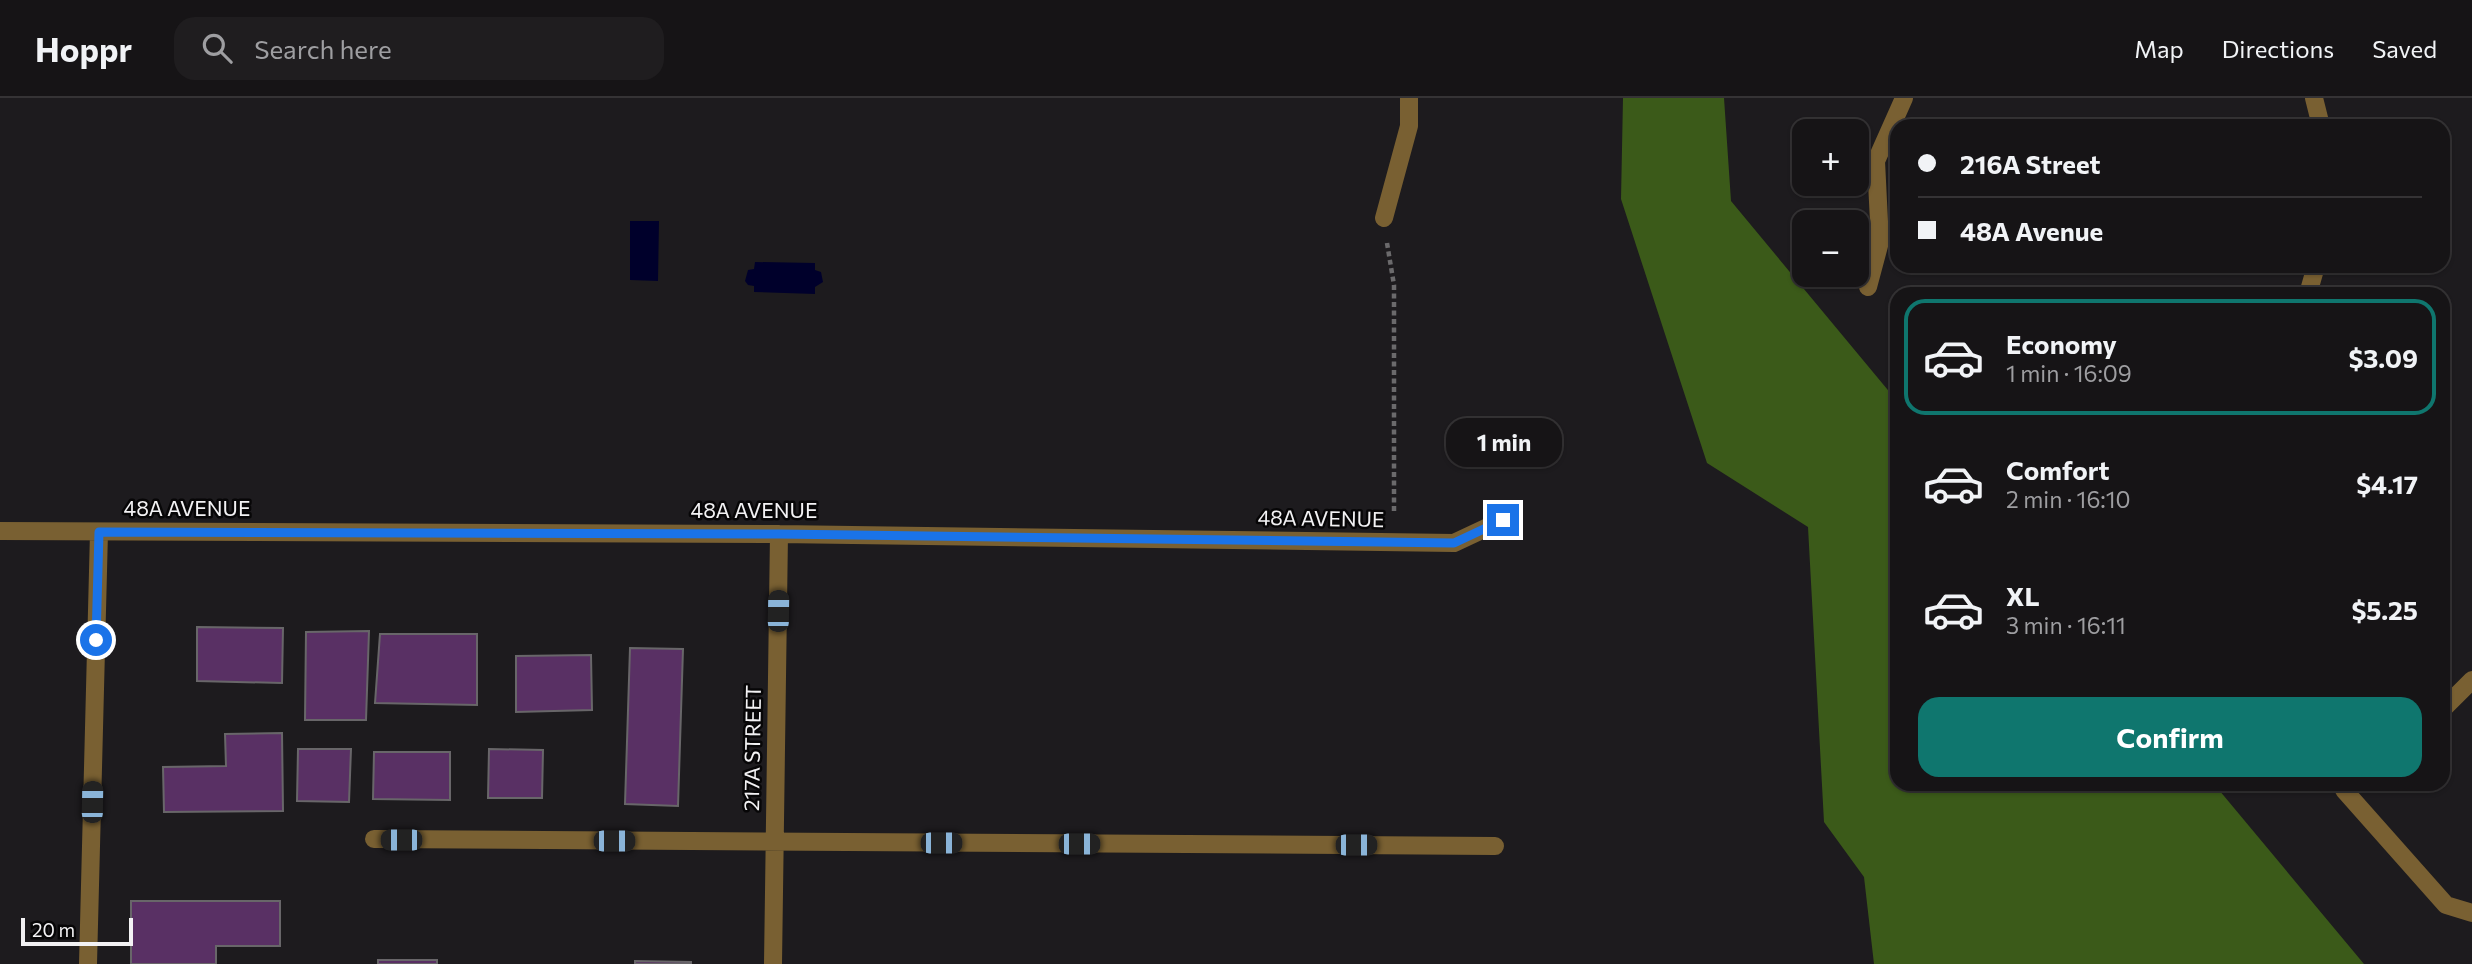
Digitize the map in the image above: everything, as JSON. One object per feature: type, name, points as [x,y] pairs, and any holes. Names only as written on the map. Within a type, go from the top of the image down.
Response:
[{"type":"street","points":[[1384,218],[1409,126],[1409,98]]},
{"type":"street","points":[[1895,119],[1904,98]]},
{"type":"street","points":[[2314,98],[2319,119]]},
{"type":"street","points":[[1869,283],[1880,242],[1876,161],[1890,130]]},
{"type":"street","name":"48A AVENUE","points":[[0,531],[779,534],[1454,543],[1503,520]]},
{"type":"street","points":[[88,964],[99,532]]},
{"type":"street","name":"217A STREET","points":[[773,964],[779,534]]},
{"type":"street","points":[[2450,702],[2472,680]]},
{"type":"street","points":[[2349,791],[2446,905],[2472,913]]},
{"type":"street","points":[[374,839],[1495,846]]},
{"type":"path","points":[[1384,218],[1394,285],[1392,542]]},
{"type":"green space","points":[[1623,98],[1724,98],[1731,201],[1792,274],[1792,287],[1802,287],[1890,393],[1890,791],[2220,791],[2364,964],[1874,964],[1864,877],[1824,822],[1808,527],[1707,463],[1621,199]]},
{"type":"water","points":[[630,221],[659,221],[658,281],[630,280]]},
{"type":"water","points":[[755,262],[815,263],[815,270],[821,272],[823,282],[815,287],[815,294],[754,292],[754,286],[745,281],[748,270],[754,269]]},
{"type":"building","points":[[197,627],[283,628],[282,683],[197,681]]},
{"type":"building","points":[[369,631],[366,720],[305,720],[306,632]]},
{"type":"building","points":[[380,634],[477,634],[477,705],[375,703]]},
{"type":"building","points":[[630,648],[683,649],[678,806],[625,804]]},
{"type":"building","points":[[591,655],[592,710],[516,712],[516,656]]},
{"type":"building","points":[[282,733],[283,811],[164,812],[163,767],[226,766],[225,734]]},
{"type":"building","points":[[298,749],[351,749],[349,802],[297,801]]},
{"type":"building","points":[[489,749],[543,750],[542,798],[488,798]]},
{"type":"building","points":[[374,752],[450,752],[450,800],[373,799]]},
{"type":"building","points":[[131,901],[280,901],[280,946],[216,946],[216,964],[131,964]]},
{"type":"building","points":[[378,960],[437,960],[437,964],[378,964]]},
{"type":"building","points":[[635,961],[691,962],[691,964],[635,964]]},
{"type":"route","points":[[96,640],[99,532],[779,534],[1454,543],[1503,520]]}]
